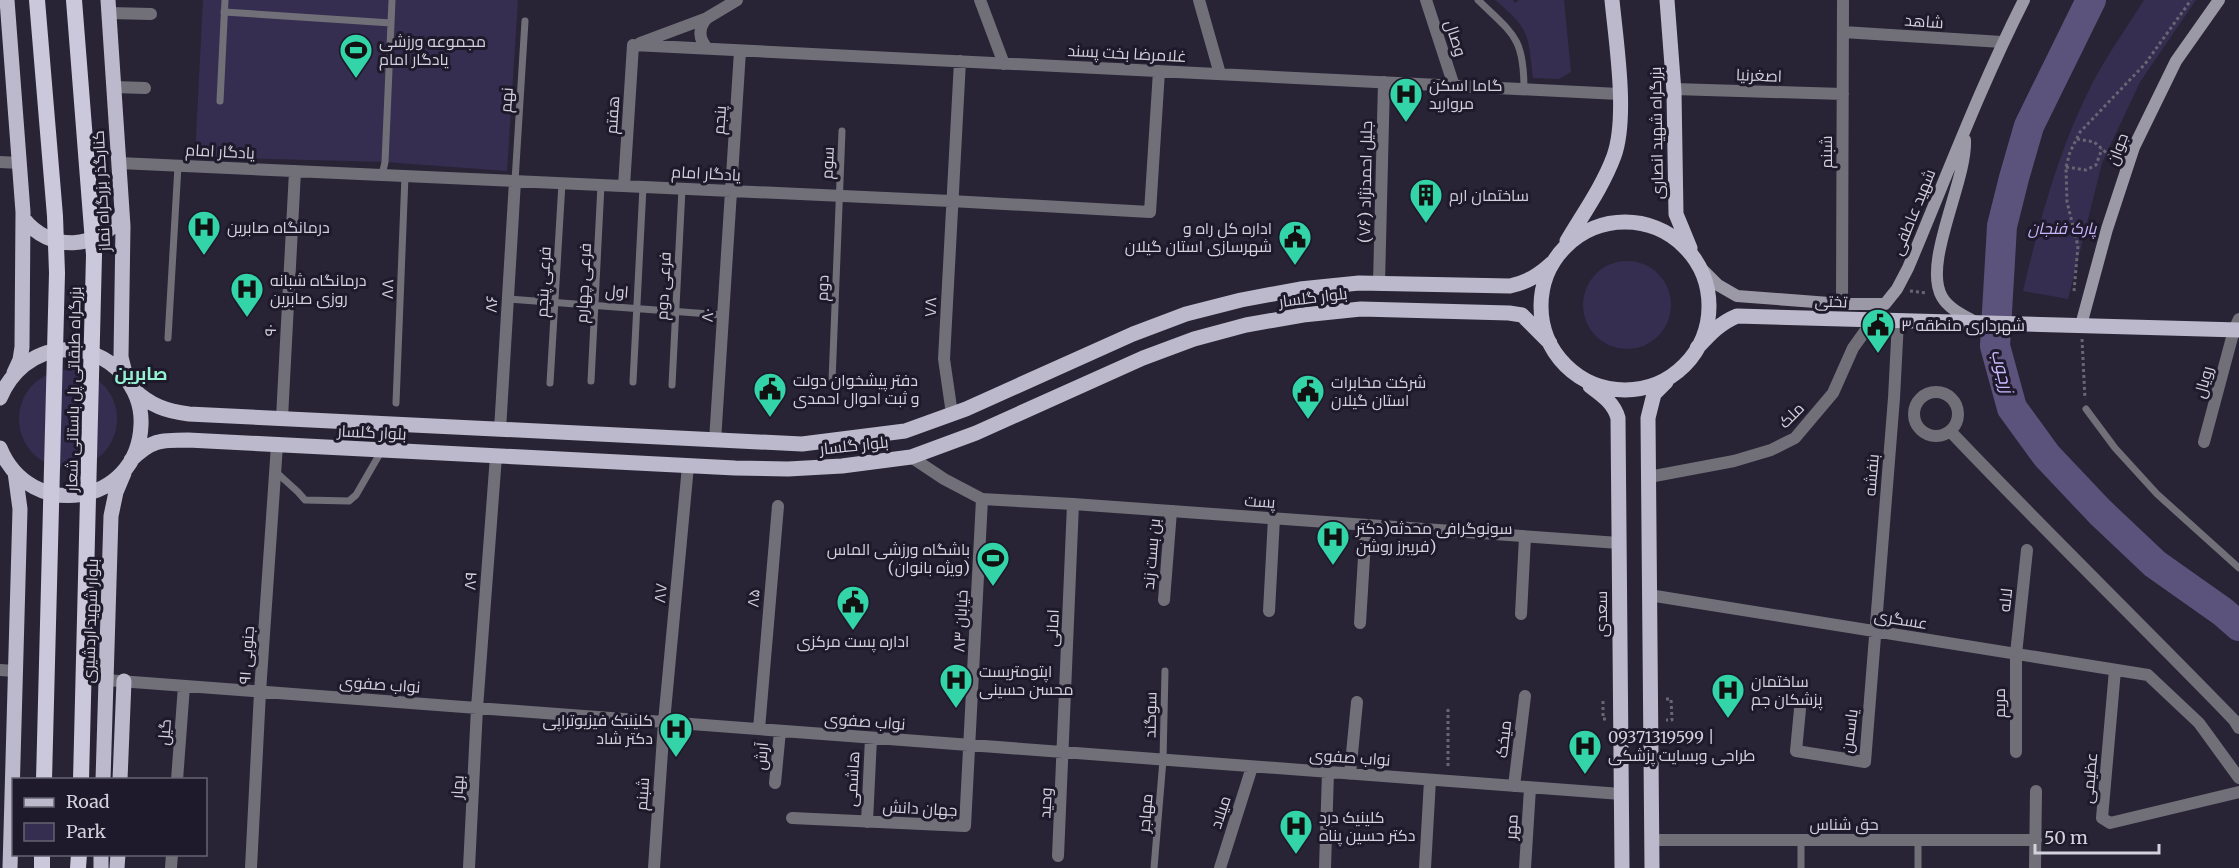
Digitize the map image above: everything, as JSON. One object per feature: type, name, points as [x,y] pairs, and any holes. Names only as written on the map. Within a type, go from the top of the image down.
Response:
[{"type":"highway","name":"بزرگراه طبقاتی پل باستانی شعار","points":[[37,0],[57,273],[44,778]]},
{"type":"highway","name":"بزرگراه طبقاتی پل باستانی شعار","points":[[74,0],[92,212],[94,269],[81,778]]},
{"type":"main road","points":[[4,387],[19,363],[21,353],[23,218],[7,0]]},
{"type":"main road","points":[[1612,0],[1621,123],[1614,156],[1562,250],[1552,263],[1541,300],[1543,322],[1550,343],[1562,362],[1579,376],[1604,387],[1632,390],[1658,383],[1678,371]]},
{"type":"main road","name":"بزرگراه شهید انصاری","points":[[1667,0],[1674,89],[1676,214],[1698,264]]},
{"type":"main road","name":"شهید عاطفی","points":[[1885,304],[1897,289],[1912,259],[2002,42],[2024,0]]},
{"type":"main road","name":"جوان","points":[[2081,325],[2107,229],[2134,147],[2176,61],[2219,0]]},
{"type":"main road","name":"کنارگذر بزرگراه نماز","points":[[108,6],[122,215],[121,357],[139,405],[141,422],[138,444],[129,463]]},
{"type":"main road","name":"شهید عاطفی","points":[[1944,299],[1937,275],[1942,242],[1966,143],[1964,130]]},
{"type":"main road","points":[[23,218],[44,237],[58,242],[72,243],[87,242],[100,236],[112,228],[122,215]]},
{"type":"main road","points":[[1562,250],[1580,235],[1596,226],[1613,222],[1649,225],[1666,232],[1681,243],[1698,264],[1706,283],[1709,307],[1705,331],[1697,348],[1678,371],[1654,394],[1648,418],[1652,868]]},
{"type":"main road","name":"بلوار گلسار","points":[[4,387],[23,365],[53,351],[70,350],[87,352],[102,358],[116,368],[130,385],[153,405],[174,412],[802,444],[905,431],[952,414],[1133,334],[1186,314],[1241,300],[1300,289],[1359,283],[1510,286],[1525,283],[1537,277],[1552,263]]},
{"type":"main road","name":"تختی","points":[[1698,264],[1718,285],[1737,296],[1842,304],[1885,304]]},
{"type":"main road","points":[[1944,299],[1975,322]]},
{"type":"main road","name":"بلوار گلسار","points":[[12,470],[42,491],[56,495],[76,496],[96,491],[108,484],[146,446],[165,441],[188,440],[688,466],[788,469],[842,466],[911,457],[976,433],[1143,358],[1194,339],[1246,325],[1303,315],[1361,309],[1509,313],[1522,315],[1550,343]]},
{"type":"main road","name":"تختی","points":[[1697,348],[1715,328],[1737,316],[2023,324],[2237,326]]},
{"type":"main road","name":"سعدی","points":[[1579,376],[1608,401],[1616,410],[1618,418],[1622,868]]},
{"type":"main road","points":[[0,448],[12,470],[20,509],[8,671],[12,826],[10,868]]},
{"type":"main road","points":[[0,455],[12,470]]},
{"type":"main road","name":"بلوار شهید اردشیری","points":[[103,778],[112,513],[117,487],[129,463]]},
{"type":"main road","points":[[120,778],[124,681]]},
{"type":"street","points":[[980,0],[1004,64]]},
{"type":"street","points":[[1199,0],[1220,74]]},
{"type":"street","name":"وصال","points":[[1426,0],[1454,86]]},
{"type":"street","name":"شبنم","points":[[1842,304],[1844,0]]},
{"type":"street","points":[[633,45],[707,18],[730,2]]},
{"type":"street","points":[[108,6],[151,14]]},
{"type":"street","points":[[707,18],[700,28],[700,34],[708,49]]},
{"type":"street","name":"شاهد","points":[[1843,32],[2002,42]]},
{"type":"street","name":"غلامرضا بخت پسند","points":[[633,45],[1619,94]]},
{"type":"street","name":"هفتم","points":[[624,186],[633,45]]},
{"type":"street","name":"پنجم","points":[[731,191],[740,51]]},
{"type":"street","points":[[951,201],[960,62]]},
{"type":"street","name":"یادگار امام","points":[[119,163],[1150,212],[1158,71]]},
{"type":"street","name":"جلیل احمدنژاد (۷۶)","points":[[1379,283],[1384,82]]},
{"type":"street","points":[[114,87],[145,88]]},
{"type":"street","name":"اصغرنیا","points":[[1674,89],[1843,94]]},
{"type":"street","points":[[0,162],[20,164]]},
{"type":"street","name":"۹۰","points":[[282,418],[295,171]]},
{"type":"street","name":"۸۶","points":[[500,430],[515,181]]},
{"type":"street","name":"۸۰","points":[[715,441],[731,191]]},
{"type":"street","name":"۷۸","points":[[951,201],[944,359],[952,414]]},
{"type":"street","name":"ملک","points":[[1649,477],[1734,461],[1771,450],[1795,438],[1833,393],[1853,348],[1873,320]]},
{"type":"street","name":"بنفشه","points":[[1874,631],[1894,398],[1898,321]]},
{"type":"street","name":"رویال","points":[[2204,442],[2237,326]]},
{"type":"street","points":[[1933,392],[1942,393],[1950,398],[1956,405],[1958,414],[1956,424],[1950,431],[1934,436],[1919,428],[1914,411],[1917,402],[1933,392]]},
{"type":"street","points":[[1894,398],[1914,411]]},
{"type":"street","points":[[1950,431],[2027,512],[2234,720],[2239,728]]},
{"type":"street","name":"۹۱ جنوبی","points":[[251,868],[260,692],[277,445]]},
{"type":"street","name":"۸۹","points":[[477,708],[495,456]]},
{"type":"street","name":"پست","points":[[911,457],[944,479],[982,499],[1619,543]]},
{"type":"street","name":"۸۷","points":[[664,722],[688,466]]},
{"type":"street","name":"خیابان ۸۳","points":[[970,745],[982,499]]},
{"type":"street","name":"امانی","points":[[1064,753],[1074,504]]},
{"type":"street","name":"۸۵","points":[[759,729],[778,506]]},
{"type":"street","name":"بن بست زند","points":[[1164,600],[1171,511]]},
{"type":"street","points":[[1269,611],[1274,518]]},
{"type":"street","points":[[1360,623],[1366,525]]},
{"type":"street","points":[[1521,614],[1525,537]]},
{"type":"street","name":"لاله","points":[[2016,654],[2027,549]]},
{"type":"street","name":"عسگری","points":[[1649,595],[2148,675],[2199,723],[2239,778]]},
{"type":"street","name":"یاسمن","points":[[1800,709],[1796,751],[1865,762],[1874,631]]},
{"type":"street","name":"مریم","points":[[2016,654],[2016,752]]},
{"type":"street","name":"عظیمی","points":[[2115,670],[2102,818],[2105,822],[2110,823],[2239,792]]},
{"type":"street","name":"نواب صفوی","points":[[106,680],[1621,795]]},
{"type":"street","name":"گیل","points":[[177,778],[184,686]]},
{"type":"street","name":"میخک","points":[[1514,786],[1525,696]]},
{"type":"street","points":[[1350,774],[1356,702]]},
{"type":"street","name":"بهار","points":[[469,868],[477,708]]},
{"type":"street","name":"شبنم","points":[[654,868],[664,722]]},
{"type":"street","name":"آرش","points":[[775,783],[780,731]]},
{"type":"street","name":"هاشمی","points":[[867,822],[871,738]]},
{"type":"street","name":"جهان دانش","points":[[792,818],[965,826],[970,745]]},
{"type":"street","name":"وحید","points":[[1058,856],[1064,753]]},
{"type":"street","name":"میلاد","points":[[1220,868],[1252,767]]},
{"type":"street","points":[[1325,868],[1328,772]]},
{"type":"street","points":[[1425,868],[1430,780]]},
{"type":"street","name":"مهر","points":[[1526,868],[1530,788]]},
{"type":"street","points":[[2035,868],[2036,791]]},
{"type":"street","name":"حق شناس","points":[[1652,840],[2036,840]]},
{"type":"lane","points":[[220,100],[225,0]]},
{"type":"lane","points":[[382,175],[385,162],[392,0]]},
{"type":"lane","points":[[1478,0],[1515,35],[1522,53],[1524,89]]},
{"type":"lane","points":[[224,12],[391,23]]},
{"type":"lane","name":"نهم","points":[[515,181],[525,21]]},
{"type":"lane","name":"سوم","points":[[839,196],[842,131]]},
{"type":"lane","points":[[168,338],[178,166]]},
{"type":"lane","name":"۸۸","points":[[396,403],[405,176]]},
{"type":"lane","name":"فرعی پنجم","points":[[550,383],[562,183]]},
{"type":"lane","name":"فرعی چهارم","points":[[591,381],[601,185]]},
{"type":"lane","points":[[633,382],[643,187]]},
{"type":"lane","name":"فرعی دوم","points":[[672,385],[682,189]]},
{"type":"lane","name":"دوم","points":[[832,381],[839,196]]},
{"type":"lane","name":"اول","points":[[508,299],[723,315]]},
{"type":"lane","points":[[2086,409],[2115,448],[2157,494],[2239,568]]},
{"type":"lane","points":[[276,472],[304,500],[349,501],[356,495],[382,450]]},
{"type":"lane","name":"سوگند","points":[[1163,760],[1165,671]]},
{"type":"lane","name":"مهاجر","points":[[1154,868],[1163,760]]},
{"type":"lane","points":[[1801,840],[1801,868]]},
{"type":"lane","points":[[1918,840],[1918,868]]},
{"type":"path","points":[[2075,297],[2078,246],[2067,202],[2066,167],[2080,132],[2145,64],[2191,0]]},
{"type":"path","points":[[2077,139],[2094,142],[2127,169]]},
{"type":"path","points":[[2066,167],[2086,170],[2096,165],[2103,149]]},
{"type":"path","points":[[1897,289],[1944,299]]},
{"type":"path","points":[[2081,325],[2086,409]]},
{"type":"path","points":[[1603,698],[1603,719]]},
{"type":"path","points":[[1671,699],[1672,720]]},
{"type":"path","points":[[1448,709],[1448,781]]},
{"type":"green space","name":"مجموعه ورزشی یادگار امام","points":[[203,0],[518,0],[507,171],[385,162],[195,157]]},
{"type":"green space","points":[[1495,0],[1513,0],[1515,3],[1519,0],[1564,0],[1571,72],[1559,79],[1533,78],[1525,33],[1515,18]]},
{"type":"green space","name":"پارک فنجان","points":[[2144,0],[2196,0],[2140,82],[2102,163],[2068,299],[2023,291],[2036,237],[2070,132],[2093,82]]},
{"type":"green space","points":[[1627,261],[1652,268],[1664,280],[1671,305],[1664,330],[1652,342],[1627,349],[1602,342],[1590,330],[1583,305],[1590,280],[1602,268]]},
{"type":"green space","points":[[68,370],[87,374],[102,385],[113,400],[117,419],[113,438],[102,453],[87,464],[68,468],[49,464],[34,453],[23,438],[19,419],[23,400],[34,385],[49,374]]},
{"type":"waterway","name":"زرجوب","points":[[2091,0],[2029,126],[2014,178],[2002,226],[1995,346],[2012,408],[2047,456],[2100,512],[2155,564],[2239,626]]},
{"type":"place","name":"مجموعه ورزشی یادگار امام","points":[[356,79]]},
{"type":"place","name":"گاما اسکن مروارید","points":[[1406,123]]},
{"type":"place","name":"ساختمان ارم","points":[[1426,224]]},
{"type":"place","name":"درمانگاه صابرین","points":[[204,256]]},
{"type":"place","name":"اداره کل راه و شهرسازی استان گیلان","points":[[1295,266]]},
{"type":"place","name":"درمانگاه شبانه روزی صابرین","points":[[247,318]]},
{"type":"place","name":"شهرداری منطقه ۳","points":[[1878,354]]},
{"type":"place","name":"دفتر پیشخوان دولت و ثبت احوال احمدی","points":[[770,418]]},
{"type":"place","name":"شرکت مخابرات استان گیلان","points":[[1308,420]]},
{"type":"place","name":"سونوگرافی محدثه(دکتر فریبرز روشن)","points":[[1333,566]]},
{"type":"place","name":"باشگاه ورزشی الماس (ویژه بانوان)","points":[[993,587]]},
{"type":"place","name":"اداره پست مرکزی","points":[[853,631]]},
{"type":"place","name":"اپتومتریست محسن حسینی","points":[[956,709]]},
{"type":"place","name":"ساختمان پزشکان جم","points":[[1728,719]]},
{"type":"place","name":"کلینیک فیزیوتراپی دکتر شاد","points":[[676,758]]},
{"type":"place","name":"09371319599 | طراحی وبسایت پزشکی","points":[[1585,775]]},
{"type":"place","name":"کلینیک درد دکتر حسین پناه","points":[[1296,855]]},
{"type":"district","name":"صابرین","points":[[141,373]]}]
